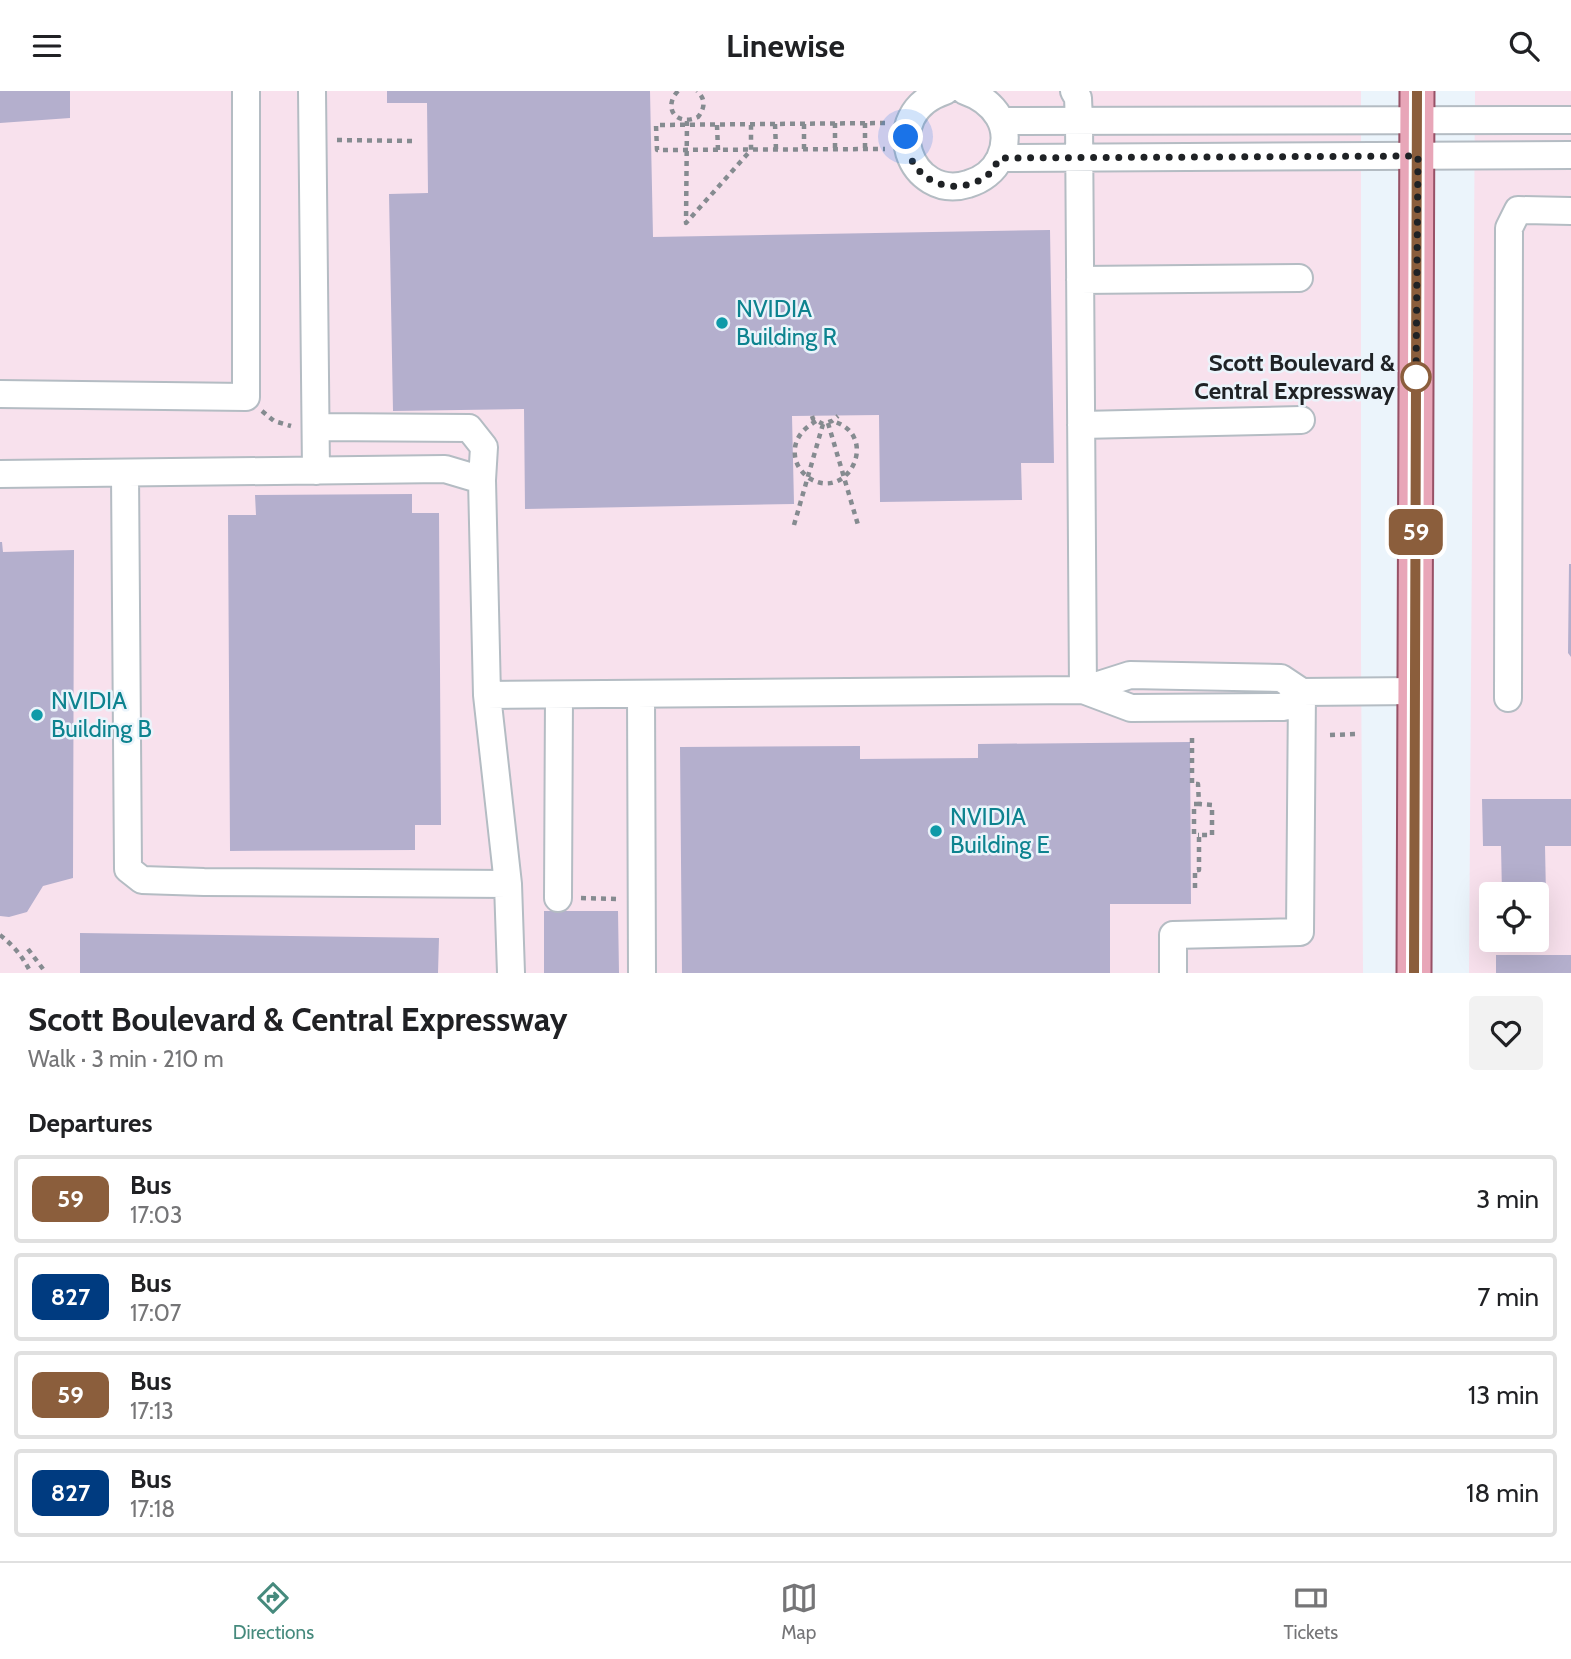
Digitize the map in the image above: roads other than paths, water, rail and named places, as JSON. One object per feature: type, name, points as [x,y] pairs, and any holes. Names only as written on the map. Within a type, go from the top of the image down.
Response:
[{"type":"main road","points":[[1414,973],[1417,105]]},
{"type":"lane","points":[[0,394],[246,397],[246,91]]},
{"type":"lane","points":[[312,91],[316,471]]},
{"type":"lane","points":[[945,91],[931,96],[918,106],[906,137],[909,154],[917,168],[929,179],[945,186],[961,186],[977,181],[991,171],[1000,158],[1003,145],[1001,121],[992,107],[979,96],[965,91]]},
{"type":"lane","points":[[1074,91],[1078,99],[1079,121],[1083,690]]},
{"type":"lane","points":[[1001,121],[1079,121],[1417,105],[1571,120]]},
{"type":"lane","points":[[1000,158],[1571,155]]},
{"type":"lane","points":[[1507,698],[1510,228],[1518,210],[1571,211]]},
{"type":"lane","points":[[1080,281],[1299,278]]},
{"type":"lane","points":[[1081,425],[1301,421]]},
{"type":"lane","points":[[316,427],[469,428],[484,447],[482,480],[488,695],[508,884],[511,973]]},
{"type":"lane","points":[[0,474],[445,469],[482,480]]},
{"type":"lane","points":[[125,473],[128,869],[142,880],[508,884]]},
{"type":"lane","points":[[488,695],[1083,690],[1130,675],[1282,678],[1302,692],[1415,691]]},
{"type":"lane","points":[[1173,973],[1173,935],[1300,932],[1302,692]]},
{"type":"lane","points":[[641,694],[642,973]]},
{"type":"lane","points":[[558,898],[559,696]]},
{"type":"place","name":"NVIDIA Building R","points":[[722,323]]},
{"type":"place","name":"Scott Boulevard & Central Expressway","points":[[1416,377]]},
{"type":"place","name":"NVIDIA Building B","points":[[37,715]]},
{"type":"place","name":"NVIDIA Building E","points":[[936,831]]}]
